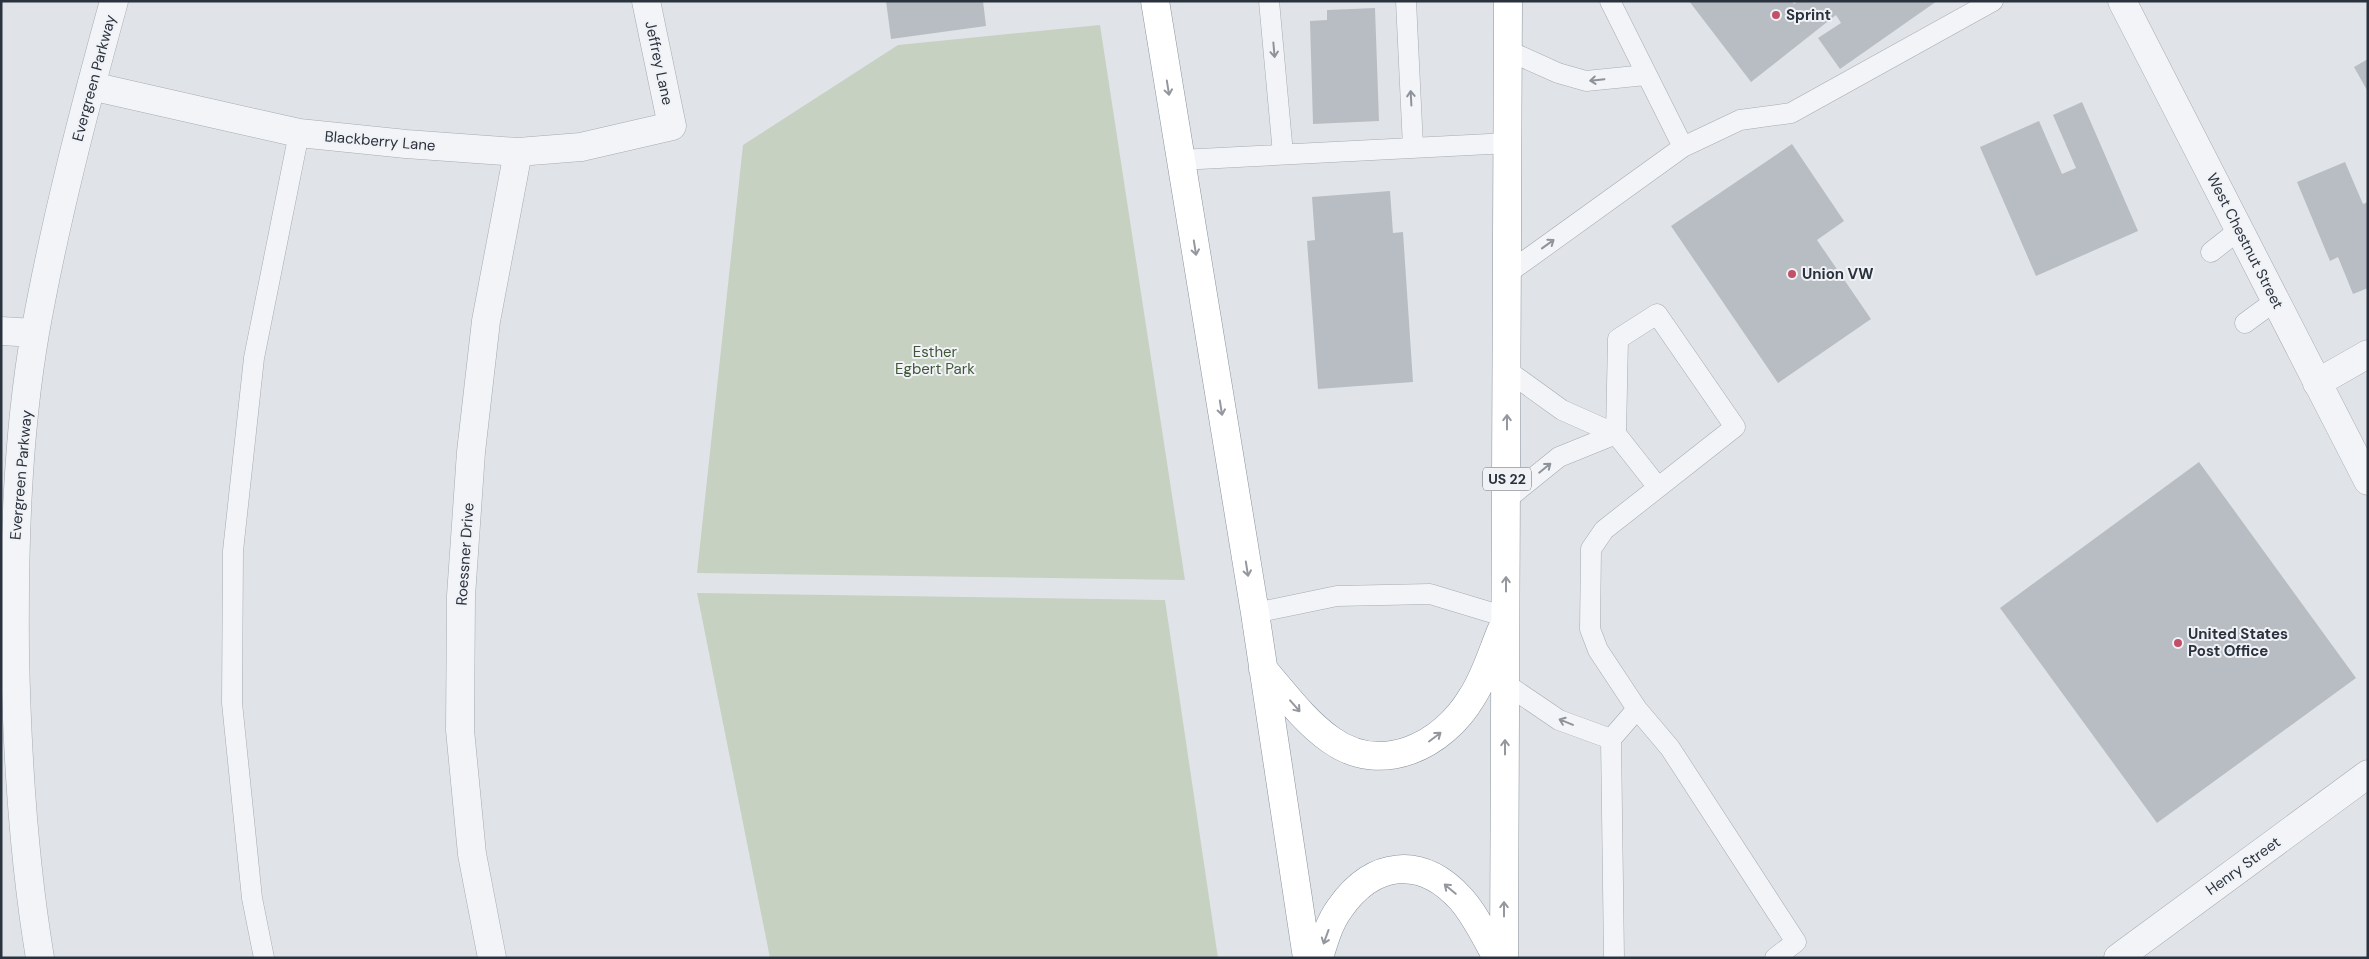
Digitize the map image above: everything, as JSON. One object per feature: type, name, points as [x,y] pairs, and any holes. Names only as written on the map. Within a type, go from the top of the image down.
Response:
[{"type":"highway","points":[[1155,1],[1263,669],[1307,958]]},
{"type":"highway","name":"US 22","points":[[1504,958],[1509,143],[1508,1]]},
{"type":"highway","points":[[1263,669],[1308,720],[1332,741],[1358,753],[1371,756],[1398,756],[1426,745],[1451,725],[1463,711],[1481,679],[1506,616]]},
{"type":"highway","points":[[1318,958],[1330,926],[1339,909],[1352,893],[1378,874],[1405,868],[1420,871],[1435,878],[1462,900],[1497,958]]},
{"type":"street","name":"Evergreen Parkway","points":[[40,958],[28,888],[16,734],[14,562],[21,443],[35,333],[91,86],[114,1]]},
{"type":"street","name":"Jeffrey Lane","points":[[646,1],[672,126]]},
{"type":"street","name":"West Chestnut Street","points":[[2122,1],[2368,481]]},
{"type":"street","name":"Blackberry Lane","points":[[91,86],[299,133],[406,144],[518,152],[581,147],[672,126]]},
{"type":"street","name":"Roessner Drive","points":[[492,958],[472,854],[460,730],[461,596],[471,452],[486,322],[518,152]]},
{"type":"street","points":[[1,332],[35,333]]},
{"type":"street","points":[[2317,383],[2368,354]]},
{"type":"street","name":"Henry Street","points":[[2118,958],[2368,774]]},
{"type":"lane","points":[[1269,1],[1283,154]]},
{"type":"lane","points":[[1406,1],[1413,147]]},
{"type":"lane","points":[[1610,1],[1683,147]]},
{"type":"lane","points":[[1508,273],[1683,147],[1740,120],[1791,113],[1993,1]]},
{"type":"lane","points":[[1509,51],[1558,73],[1586,81],[1646,75]]},
{"type":"lane","points":[[264,958],[252,898],[232,703],[233,551],[254,358],[299,133]]},
{"type":"lane","points":[[1180,160],[1509,143]]},
{"type":"lane","points":[[2211,252],[2239,230]]},
{"type":"lane","points":[[2245,323],[2275,301]]},
{"type":"lane","points":[[1616,434],[1618,339],[1657,314],[1734,428],[1657,486],[1604,530],[1591,549],[1590,629],[1598,650],[1637,709],[1670,748],[1796,942],[1775,958]]},
{"type":"lane","points":[[1508,371],[1562,410],[1616,434],[1657,486]]},
{"type":"lane","points":[[1507,499],[1559,457],[1616,434]]},
{"type":"lane","points":[[1254,613],[1337,596],[1430,594],[1506,616]]},
{"type":"lane","points":[[1506,684],[1559,720],[1611,739]]},
{"type":"lane","points":[[1614,958],[1611,739],[1637,709]]},
{"type":"green space","name":"Esther Egbert Park","points":[[1100,25],[1185,580],[697,573],[743,145],[898,45]]},
{"type":"green space","points":[[697,593],[1165,600],[1218,958],[770,958]]},
{"type":"building","points":[[886,1],[983,1],[986,26],[891,39]]},
{"type":"building","points":[[1689,1],[1792,1],[1794,4],[1798,1],[1937,1],[1840,69],[1818,38],[1841,23],[1836,15],[1751,82]]},
{"type":"building","points":[[1375,8],[1379,121],[1313,124],[1310,21],[1327,20],[1327,10]]},
{"type":"building","points":[[2368,59],[2368,92],[2354,67]]},
{"type":"building","points":[[2082,102],[2138,231],[2036,276],[1980,147],[2039,121],[2062,174],[2076,168],[2053,115]]},
{"type":"building","points":[[1792,144],[1844,221],[1817,240],[1871,319],[1778,383],[1671,226]]},
{"type":"building","points":[[2345,162],[2363,204],[2368,202],[2368,288],[2353,294],[2338,257],[2330,261],[2297,182]]},
{"type":"building","points":[[1390,191],[1393,233],[1403,232],[1413,382],[1318,389],[1307,241],[1315,240],[1312,197]]},
{"type":"building","name":"United States Post Office","points":[[2199,462],[2356,678],[2157,823],[2000,608]]},
{"type":"place","name":"Sprint","points":[[1776,15]]},
{"type":"place","name":"Union VW","points":[[1792,274]]},
{"type":"place","name":"United States Post Office","points":[[2178,643]]}]
